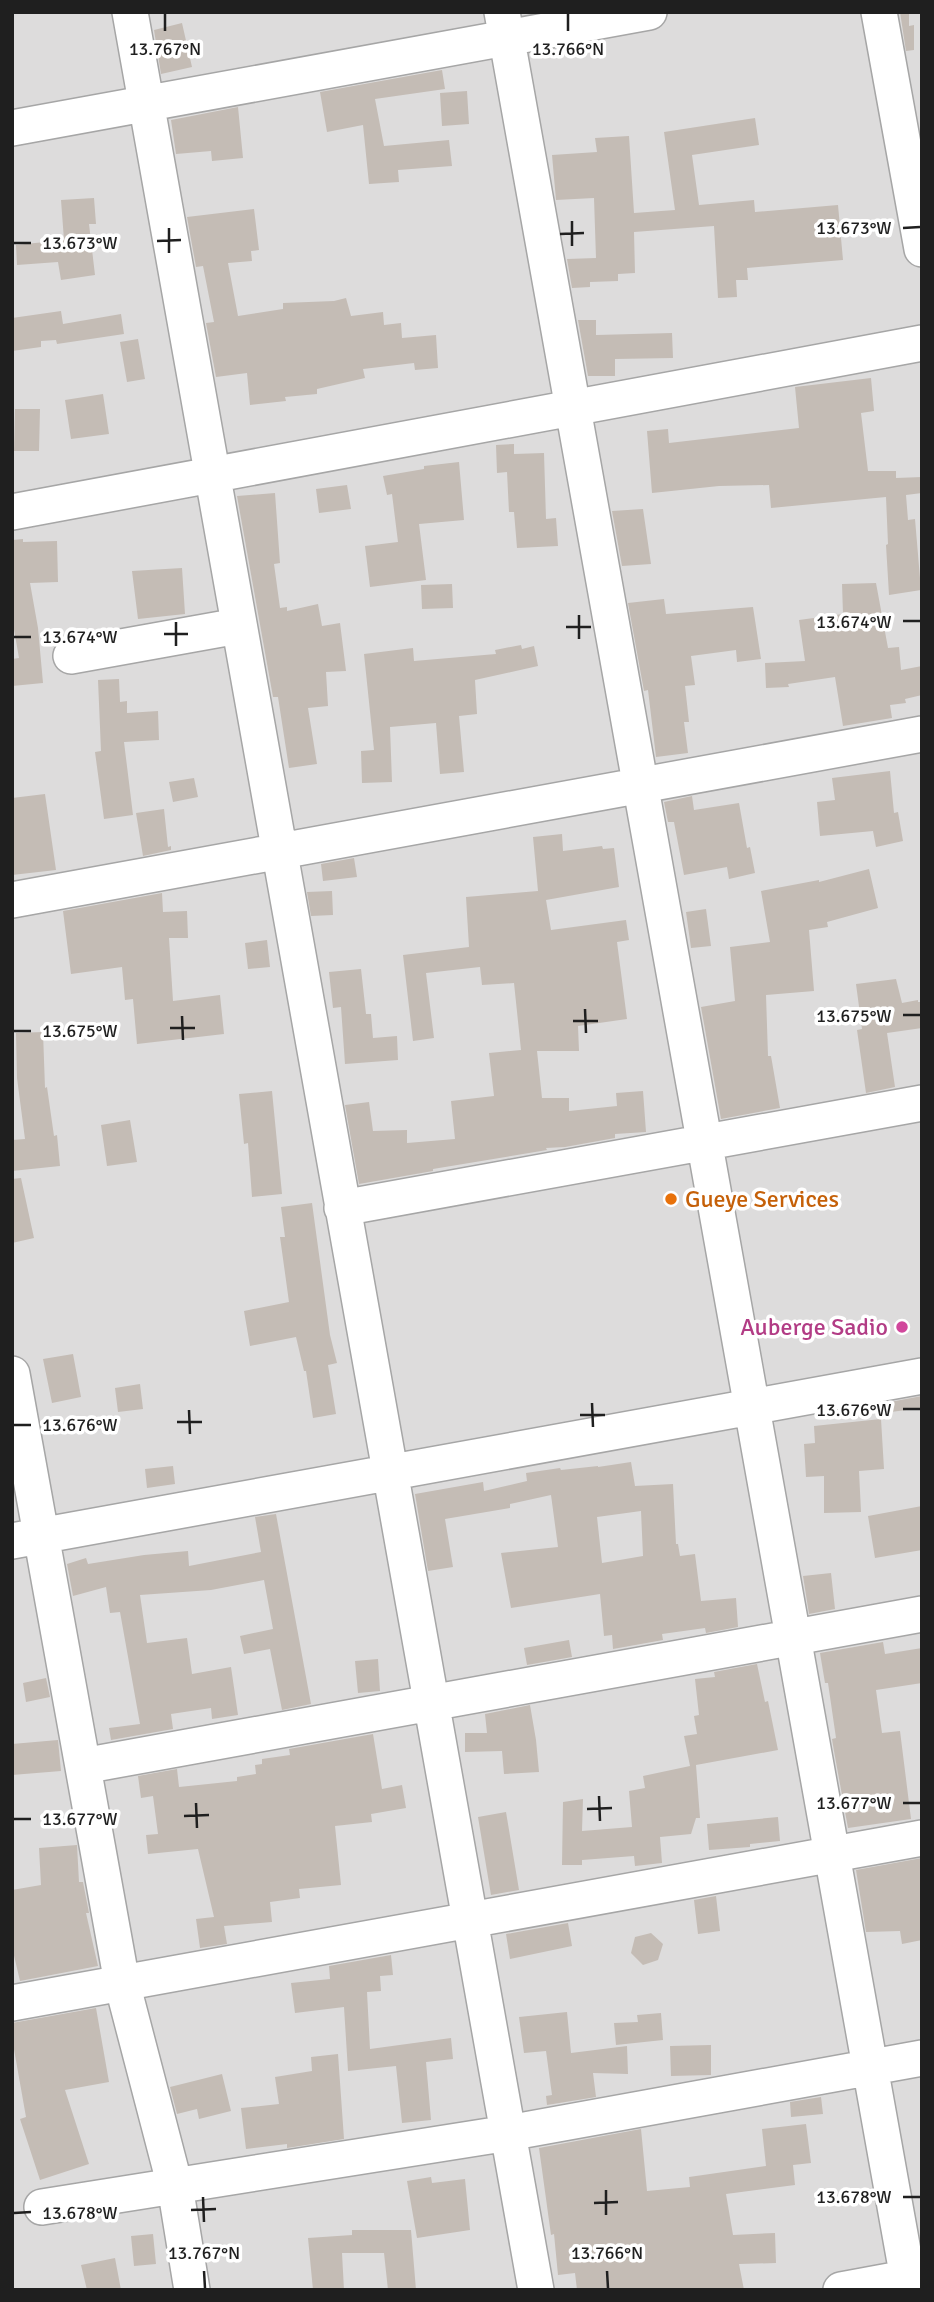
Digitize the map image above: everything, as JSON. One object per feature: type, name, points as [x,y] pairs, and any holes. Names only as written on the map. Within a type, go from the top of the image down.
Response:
[{"type":"street","points":[[130,12],[536,2290]]},
{"type":"street","points":[[12,128],[146,104],[504,25],[649,12]]},
{"type":"street","points":[[879,12],[922,249]]},
{"type":"street","points":[[504,25],[870,2067],[913,2281],[841,2290]]},
{"type":"street","points":[[12,512],[922,343]]},
{"type":"street","points":[[71,656],[238,626]]},
{"type":"street","points":[[12,900],[922,734]]},
{"type":"street","points":[[342,1208],[922,1103]]},
{"type":"street","points":[[12,1374],[27,1538],[83,1766],[122,1983],[175,2186],[192,2290]]},
{"type":"street","points":[[27,1538],[922,1376]]},
{"type":"street","points":[[83,1766],[922,1614]]},
{"type":"street","points":[[12,2003],[922,1838]]},
{"type":"street","points":[[42,2207],[508,2133],[922,2058]]},
{"type":"shaded area","points":[[12,12],[922,12],[922,2290],[12,2290]]},
{"type":"building","points":[[900,12],[909,12],[909,26],[914,25],[914,50],[906,51]]},
{"type":"building","points":[[182,23],[192,67],[161,74],[154,30]]},
{"type":"building","points":[[442,70],[445,89],[375,99],[384,146],[449,140],[452,166],[398,170],[399,182],[369,184],[363,125],[327,132],[320,92]]},
{"type":"building","points":[[467,91],[469,124],[442,126],[440,93]]},
{"type":"building","points":[[238,107],[243,158],[212,161],[211,151],[176,154],[171,120]]},
{"type":"building","points":[[755,118],[759,145],[692,155],[699,205],[754,200],[755,212],[838,205],[843,260],[747,268],[748,280],[736,280],[737,297],[718,298],[714,226],[634,232],[635,273],[618,274],[618,281],[590,282],[590,287],[572,288],[567,259],[596,258],[594,198],[556,200],[552,155],[597,152],[595,138],[629,136],[634,213],[675,210],[664,132]]},
{"type":"building","points":[[94,198],[96,224],[89,224],[95,275],[61,280],[58,262],[17,265],[16,245],[64,240],[61,200]]},
{"type":"building","points":[[254,209],[259,250],[251,251],[252,261],[228,263],[238,316],[283,309],[283,303],[346,298],[351,316],[383,312],[384,325],[401,323],[402,338],[436,335],[438,368],[415,370],[414,363],[363,369],[365,378],[317,389],[317,394],[285,397],[286,401],[250,405],[247,373],[216,377],[206,323],[214,322],[203,266],[196,267],[187,217]]},
{"type":"building","points":[[61,311],[63,324],[121,314],[124,334],[57,344],[56,340],[41,341],[41,347],[12,351],[12,318]]},
{"type":"building","points":[[578,320],[596,320],[596,335],[672,333],[673,358],[615,359],[615,376],[588,376]]},
{"type":"building","points":[[138,339],[145,379],[127,382],[120,342]]},
{"type":"building","points":[[871,378],[874,411],[861,413],[868,471],[896,471],[896,478],[922,477],[922,493],[906,495],[908,520],[915,519],[921,590],[889,595],[886,497],[771,508],[769,485],[719,486],[652,493],[647,431],[668,429],[669,443],[799,428],[795,387]]},
{"type":"building","points":[[103,394],[109,434],[71,439],[65,400]]},
{"type":"building","points":[[15,409],[40,409],[39,451],[14,451]]},
{"type":"building","points":[[514,444],[514,454],[544,453],[546,519],[556,518],[558,546],[517,548],[514,512],[509,512],[507,472],[497,473],[496,445]]},
{"type":"building","points":[[459,462],[464,520],[419,524],[426,580],[370,587],[365,546],[398,542],[392,494],[387,495],[383,476],[424,469],[424,466]]},
{"type":"building","points":[[347,485],[351,509],[319,513],[316,489]]},
{"type":"building","points":[[275,493],[280,563],[274,564],[280,608],[287,607],[287,611],[318,604],[322,626],[340,623],[346,671],[326,672],[328,706],[308,708],[317,764],[289,768],[278,697],[273,697],[237,496]]},
{"type":"building","points":[[643,509],[651,564],[622,566],[612,511]]},
{"type":"building","points":[[23,539],[23,542],[57,541],[58,582],[30,583],[38,628],[43,683],[12,686],[12,659],[19,658],[12,618],[12,540]]},
{"type":"building","points":[[182,568],[185,614],[138,619],[132,571]]},
{"type":"building","points":[[876,583],[888,648],[899,647],[901,670],[922,666],[922,695],[905,699],[906,703],[890,705],[892,718],[843,726],[835,677],[788,684],[789,687],[766,688],[765,663],[805,661],[799,620],[843,614],[842,584]]},
{"type":"building","points":[[452,584],[453,608],[422,609],[421,585]]},
{"type":"building","points":[[664,599],[666,614],[753,607],[761,659],[737,662],[736,650],[691,656],[695,685],[685,686],[689,722],[684,722],[688,753],[656,757],[648,690],[644,691],[628,603]]},
{"type":"building","points":[[521,645],[522,649],[534,646],[538,666],[475,680],[477,714],[459,716],[464,772],[440,774],[436,723],[390,727],[392,782],[362,783],[361,751],[374,750],[364,654],[413,648],[414,661],[496,654],[495,650]]},
{"type":"building","points":[[119,679],[120,702],[127,701],[127,713],[158,711],[159,740],[124,742],[133,815],[104,819],[95,752],[101,751],[98,680]]},
{"type":"building","points":[[890,771],[894,813],[898,812],[903,841],[876,847],[873,831],[820,836],[817,802],[835,800],[832,778]]},
{"type":"building","points":[[194,778],[198,797],[173,802],[169,782]]},
{"type":"building","points":[[45,794],[56,870],[12,875],[12,798]]},
{"type":"building","points":[[692,796],[694,810],[739,803],[747,848],[750,847],[755,873],[729,879],[727,867],[684,875],[674,822],[668,822],[664,802]]},
{"type":"building","points":[[164,809],[168,847],[171,846],[171,850],[143,856],[136,813]]},
{"type":"building","points":[[562,834],[563,851],[602,846],[603,849],[614,848],[619,887],[546,900],[551,930],[626,920],[629,940],[617,942],[627,1019],[578,1026],[579,1051],[537,1051],[542,1098],[569,1098],[569,1111],[617,1106],[616,1093],[643,1091],[646,1132],[615,1134],[615,1138],[546,1148],[547,1150],[359,1184],[345,1105],[369,1102],[373,1131],[407,1130],[407,1143],[455,1139],[451,1101],[494,1096],[489,1053],[521,1050],[514,983],[482,985],[480,967],[426,973],[434,1038],[413,1041],[403,955],[469,947],[466,897],[538,891],[533,837]]},
{"type":"building","points":[[354,858],[357,877],[323,881],[321,864]]},
{"type":"building","points":[[869,869],[878,908],[827,922],[828,927],[809,930],[814,991],[766,995],[768,1056],[771,1056],[780,1108],[721,1119],[701,1007],[735,1001],[730,947],[770,942],[761,891],[819,882]]},
{"type":"building","points":[[332,891],[333,915],[311,916],[307,892]]},
{"type":"building","points":[[162,893],[163,912],[187,911],[188,938],[169,938],[173,1001],[220,995],[224,1034],[137,1044],[133,999],[125,1000],[122,967],[71,974],[63,911]]},
{"type":"building","points":[[706,909],[711,946],[691,948],[686,912]]},
{"type":"building","points":[[267,940],[270,967],[248,969],[245,943]]},
{"type":"building","points":[[361,969],[366,1014],[371,1014],[373,1038],[397,1036],[398,1060],[345,1064],[341,1007],[333,1008],[329,972]]},
{"type":"building","points":[[896,979],[902,1003],[918,1000],[922,1002],[922,1028],[887,1033],[895,1087],[866,1093],[857,1030],[862,1029],[856,984]]},
{"type":"building","points":[[43,1032],[45,1088],[47,1087],[54,1136],[57,1135],[60,1166],[12,1171],[12,1140],[25,1139],[17,1078],[16,1033]]},
{"type":"building","points":[[272,1091],[282,1194],[252,1197],[248,1143],[244,1144],[239,1094]]},
{"type":"building","points":[[130,1120],[137,1162],[107,1166],[101,1125]]},
{"type":"building","points":[[21,1178],[34,1238],[12,1243],[12,1179]]},
{"type":"building","points":[[312,1203],[330,1335],[337,1363],[328,1365],[336,1414],[313,1418],[306,1371],[296,1337],[250,1346],[244,1311],[289,1302],[280,1237],[285,1237],[281,1207]]},
{"type":"building","points":[[73,1354],[81,1397],[52,1403],[43,1359]]},
{"type":"building","points":[[140,1384],[143,1409],[118,1412],[115,1388]]},
{"type":"building","points":[[922,1396],[922,1408],[875,1414],[874,1405]]},
{"type":"building","points":[[881,1419],[884,1469],[859,1471],[861,1512],[824,1513],[824,1476],[806,1477],[804,1444],[815,1443],[814,1426]]},
{"type":"building","points":[[631,1462],[635,1486],[673,1484],[676,1544],[680,1556],[695,1554],[701,1601],[736,1598],[738,1627],[706,1633],[705,1628],[662,1634],[663,1640],[613,1649],[612,1635],[604,1636],[600,1594],[511,1608],[501,1553],[558,1547],[551,1495],[510,1504],[510,1508],[445,1519],[453,1567],[428,1571],[415,1494],[483,1482],[484,1491],[527,1481],[526,1473],[560,1468],[598,1467]],"holes":[[[641,1511],[643,1556],[602,1563],[597,1517]]]},
{"type":"building","points":[[173,1466],[175,1484],[147,1488],[145,1469]]},
{"type":"building","points":[[922,1506],[922,1550],[875,1558],[868,1516]]},
{"type":"building","points":[[276,1514],[311,1704],[282,1710],[270,1649],[244,1654],[240,1636],[273,1629],[264,1580],[211,1590],[140,1595],[147,1643],[187,1638],[192,1674],[231,1667],[238,1715],[212,1719],[211,1708],[171,1714],[173,1729],[111,1740],[109,1728],[140,1724],[120,1612],[110,1613],[106,1587],[73,1596],[67,1564],[86,1558],[88,1564],[188,1551],[189,1566],[261,1552],[255,1517]]},
{"type":"building","points":[[831,1573],[835,1609],[809,1614],[803,1576]]},
{"type":"building","points":[[569,1640],[572,1657],[527,1665],[524,1648]]},
{"type":"building","points":[[883,1642],[885,1654],[922,1648],[922,1683],[876,1690],[882,1733],[900,1731],[911,1819],[848,1828],[832,1739],[836,1738],[828,1683],[825,1683],[820,1653]]},
{"type":"building","points":[[378,1659],[380,1691],[358,1693],[355,1661]]},
{"type":"building","points":[[757,1664],[778,1750],[696,1765],[700,1818],[696,1818],[691,1834],[660,1837],[662,1863],[635,1866],[634,1856],[582,1860],[582,1865],[562,1865],[563,1802],[583,1799],[582,1831],[632,1827],[629,1791],[645,1788],[643,1776],[690,1766],[684,1736],[697,1734],[694,1716],[699,1715],[695,1679],[715,1677],[714,1672]]},
{"type":"building","points":[[46,1678],[50,1697],[26,1702],[23,1683]]},
{"type":"building","points":[[530,1705],[539,1772],[504,1774],[502,1751],[465,1752],[465,1733],[487,1733],[485,1714]]},
{"type":"building","points":[[373,1734],[382,1789],[402,1785],[406,1808],[371,1814],[372,1822],[335,1826],[341,1885],[299,1889],[300,1898],[270,1902],[272,1922],[224,1926],[227,1944],[200,1948],[196,1919],[214,1917],[198,1849],[148,1854],[146,1835],[158,1834],[153,1796],[141,1798],[138,1776],[177,1769],[179,1787],[237,1781],[237,1777],[256,1774],[255,1765],[262,1764],[262,1759],[290,1755],[289,1749]]},
{"type":"building","points":[[58,1740],[61,1771],[12,1775],[12,1744]]},
{"type":"building","points":[[506,1812],[519,1890],[491,1895],[478,1817]]},
{"type":"building","points":[[778,1817],[780,1841],[750,1844],[750,1847],[709,1850],[707,1824]]},
{"type":"building","points":[[77,1845],[79,1882],[83,1882],[89,1913],[86,1913],[98,1966],[20,1981],[12,1947],[12,1890],[41,1885],[39,1848]]},
{"type":"building","points":[[922,1858],[922,1940],[902,1944],[900,1931],[866,1932],[856,1870]]},
{"type":"building","points":[[716,1896],[720,1931],[698,1934],[694,1900]]},
{"type":"building","points":[[568,1923],[572,1946],[510,1959],[506,1934]]},
{"type":"building","points":[[651,1933],[663,1944],[658,1960],[643,1965],[631,1953],[635,1937]]},
{"type":"building","points":[[391,1955],[393,1975],[380,1976],[381,1991],[367,1992],[370,2049],[451,2038],[453,2059],[426,2062],[431,2120],[402,2123],[396,2066],[348,2071],[344,2007],[295,2013],[291,1983],[330,1979],[329,1966]]},
{"type":"building","points":[[96,2008],[109,2082],[65,2090],[89,2164],[40,2180],[20,2119],[26,2117],[12,2038],[12,2023]]},
{"type":"building","points":[[567,2012],[571,2053],[627,2046],[628,2074],[593,2073],[596,2097],[547,2105],[546,2096],[552,2095],[546,2051],[524,2053],[519,2017]]},
{"type":"building","points":[[661,2013],[663,2040],[616,2045],[614,2023],[638,2022],[637,2015]]},
{"type":"building","points":[[711,2045],[711,2075],[671,2076],[670,2046]]},
{"type":"building","points":[[338,2054],[344,2139],[287,2148],[287,2144],[246,2149],[241,2108],[279,2104],[275,2077],[312,2071],[311,2057]]},
{"type":"building","points":[[222,2074],[231,2111],[199,2119],[197,2109],[177,2114],[170,2087]]},
{"type":"building","points":[[821,2097],[823,2114],[791,2117],[790,2102]]},
{"type":"building","points":[[806,2124],[811,2163],[793,2165],[795,2185],[726,2194],[733,2235],[775,2233],[776,2263],[739,2264],[744,2290],[577,2290],[575,2273],[558,2275],[554,2234],[551,2235],[539,2148],[641,2129],[647,2191],[690,2187],[689,2177],[766,2166],[762,2129]]},
{"type":"building","points":[[431,2177],[432,2183],[465,2179],[470,2230],[417,2238],[407,2181]]},
{"type":"building","points":[[352,2230],[411,2230],[416,2290],[388,2290],[384,2253],[342,2253],[344,2290],[313,2290],[308,2238],[352,2235]]},
{"type":"building","points":[[153,2234],[156,2264],[134,2266],[131,2236]]},
{"type":"building","points":[[115,2258],[121,2290],[87,2290],[81,2265]]},
{"type":"place","name":"Gueye Services","points":[[671,1199]]},
{"type":"place","name":"Auberge Sadio","points":[[902,1327]]}]
